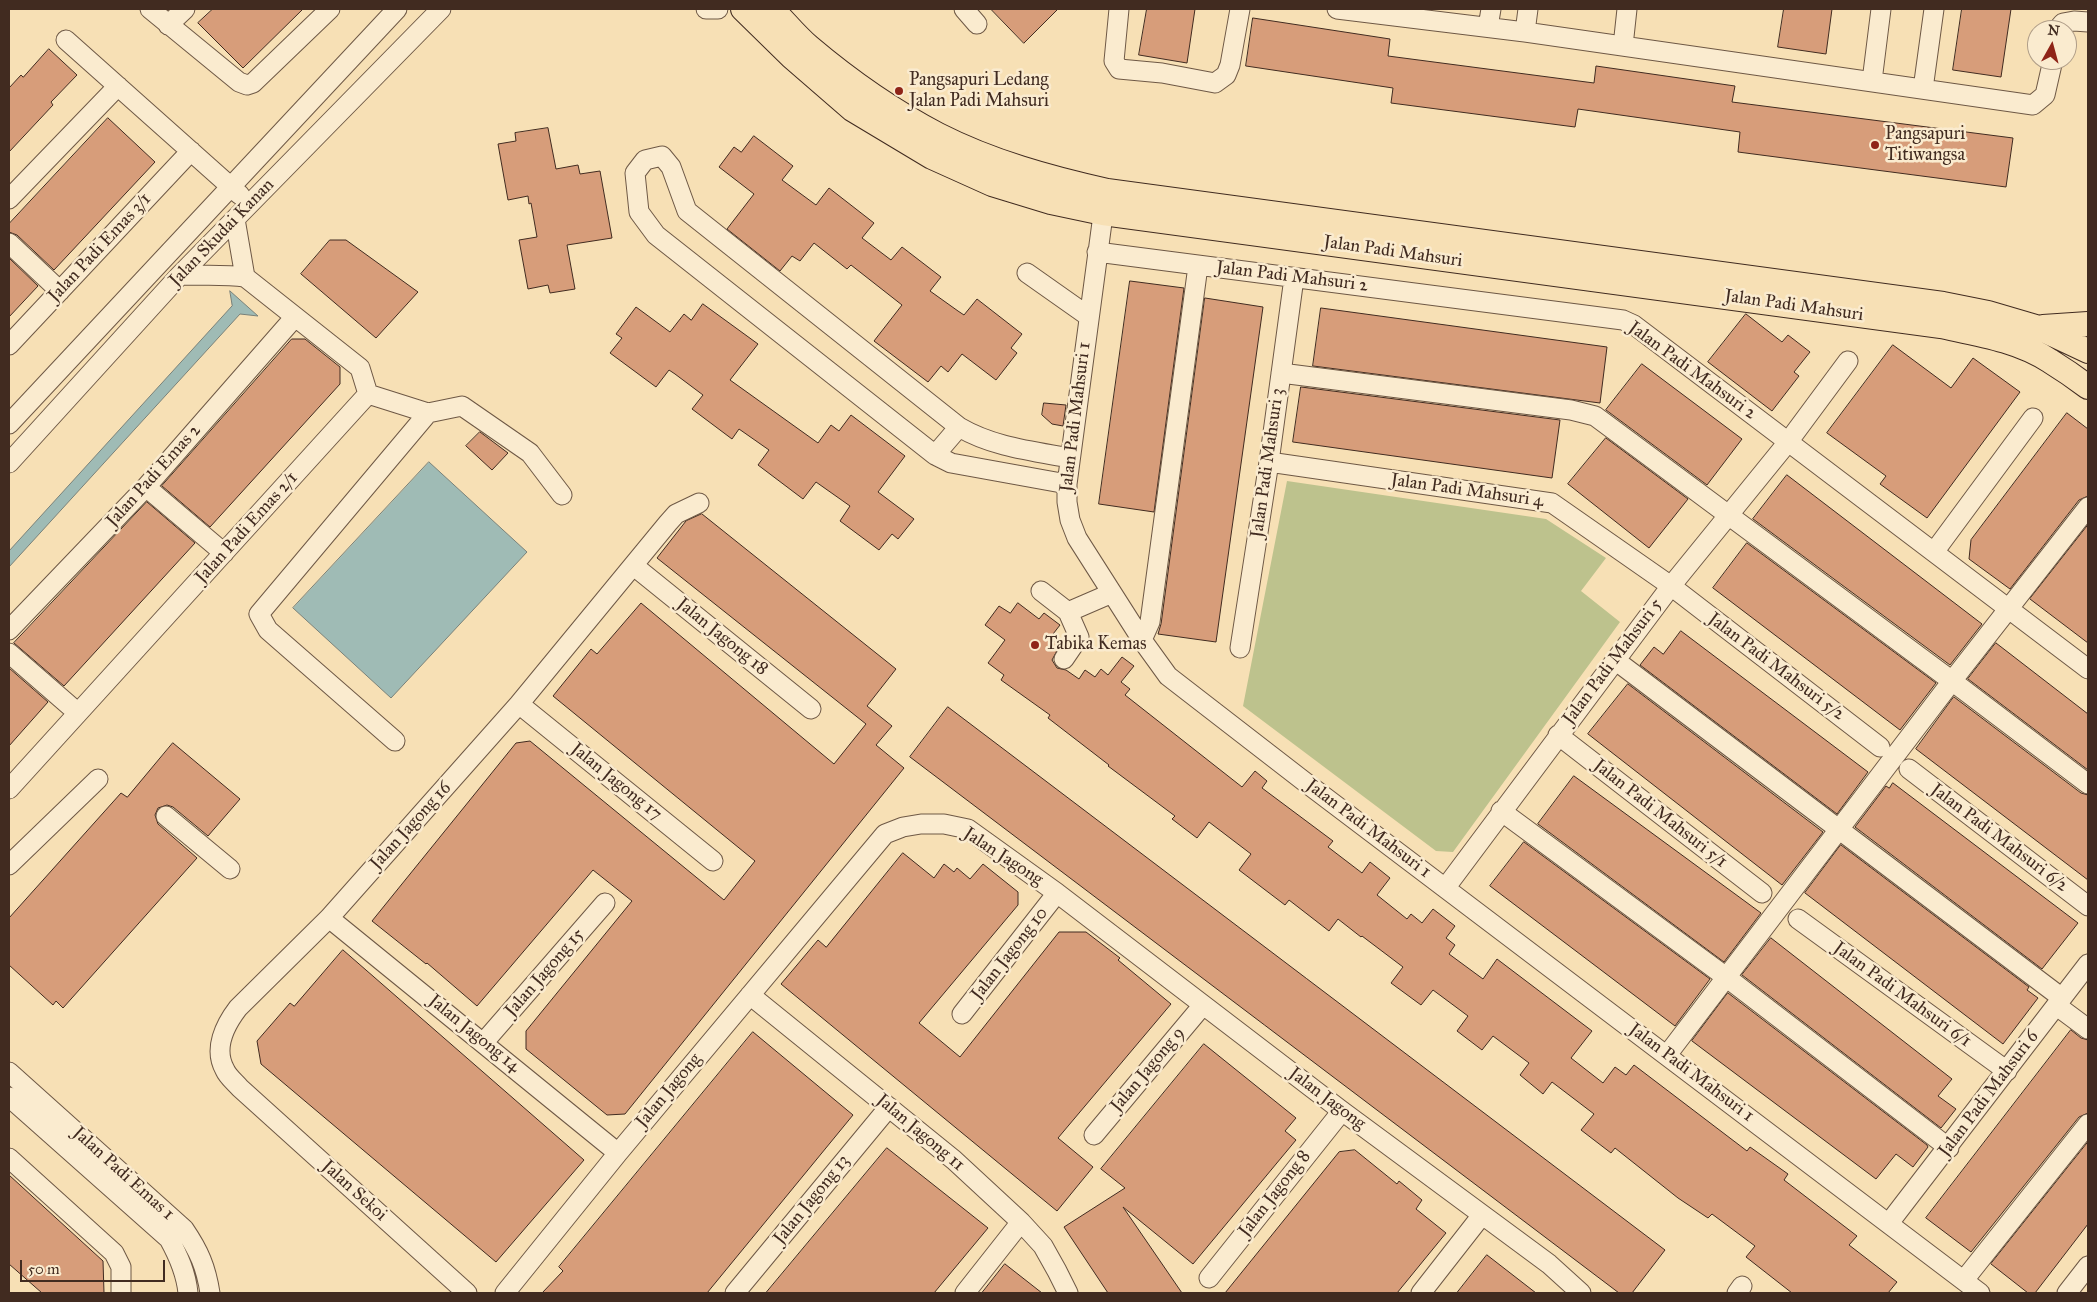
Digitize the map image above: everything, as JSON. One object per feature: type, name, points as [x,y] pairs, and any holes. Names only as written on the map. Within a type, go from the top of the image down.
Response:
[{"type":"main road","name":"Jalan Padi Mahsuri","points":[[743,9],[792,57],[852,110],[932,157],[992,184],[1051,202],[1105,202],[1943,304],[1988,313],[2039,328],[2088,351]]},
{"type":"main road","name":"Jalan Padi Mahsuri","points":[[772,9],[808,46],[890,107],[938,135],[1105,202],[1941,326],[2021,346],[2050,360],[2088,387]]},
{"type":"main road","points":[[2039,328],[2088,324]]},
{"type":"main road","points":[[2050,360],[2088,373]]},
{"type":"street","points":[[143,9],[168,25]]},
{"type":"street","points":[[150,9],[239,82],[246,85],[253,83],[330,9]]},
{"type":"street","points":[[168,25],[185,9]]},
{"type":"street","name":"Jalan Skudai Kanan","points":[[9,424],[397,9]]},
{"type":"street","name":"Jalan Skudai Kanan","points":[[9,463],[180,275],[441,9]]},
{"type":"street","points":[[706,9],[718,9]]},
{"type":"street","points":[[964,9],[976,24]]},
{"type":"street","points":[[1116,11],[1114,61],[1119,69],[1162,73],[1215,83],[1226,75],[1230,65],[1240,9]]},
{"type":"street","points":[[1337,9],[1490,18],[1525,32],[2033,105],[2045,95],[2051,70]]},
{"type":"street","points":[[1525,32],[1528,9]]},
{"type":"street","points":[[1623,46],[1627,9]]},
{"type":"street","points":[[1872,81],[1881,9]]},
{"type":"street","points":[[1923,89],[1934,9]]},
{"type":"street","points":[[66,40],[250,204]]},
{"type":"street","points":[[9,199],[118,86]]},
{"type":"street","name":"Jalan Padi Emas 3/1","points":[[9,345],[191,151]]},
{"type":"street","points":[[1067,484],[951,464],[935,455],[656,235],[640,212],[635,174],[645,160],[662,156],[671,167],[687,211],[959,428],[975,437],[1000,445],[1070,458]]},
{"type":"street","name":"Jalan Padi Mahsuri 1","points":[[1105,202],[1070,458],[1067,502],[1074,529],[1142,640],[1168,676],[1305,782],[1980,1293]]},
{"type":"street","points":[[235,219],[245,277]]},
{"type":"street","points":[[9,243],[60,291]]},
{"type":"street","name":"Jalan Padi Mahsuri 2","points":[[1098,252],[1623,320],[1634,325],[2008,610],[2086,663]]},
{"type":"street","points":[[1142,640],[1150,622],[1198,266]]},
{"type":"street","points":[[1027,273],[1088,316]]},
{"type":"street","points":[[180,275],[211,276],[229,274],[245,277],[294,318],[360,368],[368,394],[428,414],[462,406],[530,453],[562,495]]},
{"type":"street","name":"Jalan Padi Mahsuri 3","points":[[1240,648],[1269,462],[1294,278]]},
{"type":"street","name":"Jalan Padi Emas 2","points":[[9,630],[146,487],[294,318]]},
{"type":"street","name":"Jalan Padi Mahsuri 5","points":[[1446,887],[1671,586],[1788,442],[1848,361]]},
{"type":"street","points":[[1281,373],[1571,410],[1595,416],[1952,680],[2088,784]]},
{"type":"street","name":"Jalan Padi Emas 2/1","points":[[9,789],[368,394]]},
{"type":"street","points":[[395,741],[268,630],[259,614],[428,414]]},
{"type":"street","points":[[1934,552],[2033,418]]},
{"type":"street","points":[[935,455],[959,428]]},
{"type":"street","name":"Jalan Padi Mahsuri 4","points":[[1269,462],[1552,503],[1671,586]]},
{"type":"street","points":[[146,487],[224,553]]},
{"type":"street","name":"Jalan Jagong 16","points":[[240,1088],[226,1072],[221,1061],[223,1033],[238,1008],[329,918],[519,704],[676,514],[700,503]]},
{"type":"street","points":[[1667,1055],[1952,680],[2088,507]]},
{"type":"street","name":"Jalan Jagong 18","points":[[634,566],[811,709]]},
{"type":"street","name":"Jalan Padi Mahsuri 5/2","points":[[1671,586],[1880,747]]},
{"type":"street","points":[[1040,591],[1068,612],[1079,637],[1064,659]]},
{"type":"street","points":[[1068,612],[1112,593]]},
{"type":"street","points":[[9,653],[78,713]]},
{"type":"street","points":[[1615,660],[2060,1002],[2088,1029]]},
{"type":"street","name":"Jalan Jagong 17","points":[[519,704],[713,860]]},
{"type":"street","name":"Jalan Padi Mahsuri 5/1","points":[[1558,735],[1762,893]]},
{"type":"street","name":"Jalan Padi Mahsuri 6/2","points":[[1909,769],[2088,906]]},
{"type":"street","points":[[9,865],[98,778]]},
{"type":"street","points":[[1501,811],[1726,978],[1948,1148]]},
{"type":"street","points":[[166,816],[230,869]]},
{"type":"street","name":"Jalan Jagong","points":[[505,1293],[618,1152],[885,834],[903,827],[921,824],[944,824],[968,829],[1058,894],[1342,1111],[1549,1264],[1581,1293]]},
{"type":"street","name":"Jalan Jagong 10","points":[[962,1014],[1058,894]]},
{"type":"street","name":"Jalan Jagong 15","points":[[484,1042],[605,903]]},
{"type":"street","name":"Jalan Jagong 14","points":[[329,918],[618,1152]]},
{"type":"street","name":"Jalan Padi Mahsuri 6/1","points":[[1798,919],[2007,1071]]},
{"type":"street","name":"Jalan Padi Mahsuri 6","points":[[1889,1223],[2088,964]]},
{"type":"street","name":"Jalan Jagong 11","points":[[750,995],[954,1160],[1021,1222],[1042,1246],[1068,1293]]},
{"type":"street","name":"Jalan Jagong 9","points":[[1094,1136],[1203,1005]]},
{"type":"street","name":"Jalan Padi Emas 1","points":[[9,1072],[184,1229],[199,1251],[210,1293]]},
{"type":"street","name":"Jalan Sekoi","points":[[240,1088],[467,1293]]},
{"type":"street","name":"Jalan Padi Emas 1","points":[[9,1097],[169,1240],[181,1261],[187,1280],[188,1293]]},
{"type":"street","name":"Jalan Jagong 13","points":[[736,1293],[889,1107]]},
{"type":"street","name":"Jalan Jagong 8","points":[[1209,1278],[1342,1111]]},
{"type":"street","points":[[1964,1280],[2088,1124]]},
{"type":"street","points":[[9,1158],[114,1253],[121,1267],[121,1293]]},
{"type":"street","points":[[1421,1293],[1482,1215]]},
{"type":"street","points":[[965,1293],[1021,1222]]},
{"type":"street","points":[[2067,1293],[2088,1266]]},
{"type":"green space","points":[[1287,481],[1546,519],[1606,558],[1581,591],[1620,622],[1453,852],[1436,851],[1243,706]]},
{"type":"water","points":[[230,291],[258,316],[240,314],[9,567],[9,551],[232,306]]},
{"type":"water","points":[[429,462],[527,552],[391,698],[293,608]]},
{"type":"building","points":[[213,9],[303,9],[243,68],[198,23]]},
{"type":"building","points":[[991,9],[1058,9],[1024,43]]},
{"type":"building","points":[[1147,9],[1195,9],[1187,63],[1139,55]]},
{"type":"building","points":[[1784,9],[1832,9],[1826,54],[1778,47]]},
{"type":"building","name":"Pangsapuri Titiwangsa","points":[[1962,9],[2011,9],[2001,77],[1953,70]]},
{"type":"building","points":[[1253,18],[1390,39],[1388,56],[1594,83],[1596,66],[1735,86],[1732,102],[2013,138],[2006,187],[1738,152],[1740,132],[1578,109],[1575,127],[1391,103],[1393,88],[1246,66]]},
{"type":"building","points":[[49,49],[77,75],[51,102],[53,105],[9,152],[9,88],[21,75],[23,77]]},
{"type":"building","points":[[108,118],[155,162],[54,270],[17,235],[9,232],[9,224]]},
{"type":"building","points":[[548,128],[556,169],[578,165],[580,174],[600,171],[612,238],[567,245],[575,289],[550,293],[548,285],[528,289],[519,240],[537,237],[531,203],[529,204],[528,196],[508,200],[498,144],[516,141],[515,133]]},
{"type":"building","points":[[754,136],[793,166],[782,180],[816,205],[829,188],[874,223],[862,238],[891,260],[902,247],[941,277],[930,291],[964,315],[977,299],[1022,334],[1011,348],[1017,353],[996,380],[962,354],[948,372],[941,366],[928,382],[874,341],[902,305],[851,265],[847,269],[814,243],[800,261],[792,256],[780,271],[727,229],[754,194],[719,167],[734,147],[741,152]]},
{"type":"building","points":[[330,240],[346,240],[418,292],[376,338],[301,274]]},
{"type":"building","points":[[9,258],[38,286],[9,317]]},
{"type":"building","points":[[1130,281],[1184,288],[1154,512],[1099,504]]},
{"type":"building","points":[[1205,298],[1263,307],[1216,642],[1158,634],[1161,624]]},
{"type":"building","points":[[703,304],[758,344],[730,380],[818,443],[831,425],[839,431],[851,415],[905,456],[878,492],[914,519],[898,539],[892,534],[879,550],[840,521],[850,506],[816,482],[803,499],[758,465],[769,450],[739,429],[732,439],[692,409],[703,395],[675,374],[669,370],[656,387],[610,353],[622,338],[616,334],[636,307],[670,332],[684,314],[691,320]]},
{"type":"building","points":[[1321,308],[1607,347],[1600,403],[1313,366]]},
{"type":"building","points":[[1746,314],[1782,342],[1788,335],[1810,352],[1794,372],[1799,376],[1772,411],[1708,362]]},
{"type":"building","points":[[292,339],[305,339],[340,367],[340,384],[210,527],[162,486]]},
{"type":"building","points":[[1893,345],[1951,388],[1973,358],[2020,392],[1927,518],[1880,484],[1886,476],[1827,433]]},
{"type":"building","points":[[1642,364],[1742,439],[1707,485],[1606,410]]},
{"type":"building","points":[[1301,387],[1560,420],[1552,478],[1293,442]]},
{"type":"building","points":[[1044,403],[1066,405],[1063,426],[1052,424],[1042,415]]},
{"type":"building","points":[[2067,413],[2088,429],[2088,496],[2079,500],[2010,589],[1969,559],[1971,540]]},
{"type":"building","points":[[480,432],[508,453],[492,470],[466,446]]},
{"type":"building","points":[[1606,438],[1688,499],[1649,548],[1568,484]]},
{"type":"building","points":[[1787,475],[1982,624],[1950,665],[1753,519]]},
{"type":"building","points":[[147,502],[195,543],[64,686],[14,643]]},
{"type":"building","points":[[702,514],[896,669],[867,706],[892,726],[876,745],[904,768],[625,1114],[607,1115],[526,1049],[526,1031],[632,901],[593,870],[477,1006],[427,963],[372,921],[516,743],[530,741],[724,900],[755,861],[553,696],[591,649],[597,654],[641,603],[834,764],[866,724],[657,558],[686,521]]},
{"type":"building","points":[[2088,525],[2088,643],[2030,599]]},
{"type":"building","points":[[1747,543],[1936,683],[1900,730],[1713,588]]},
{"type":"building","points":[[1018,603],[1039,619],[1044,613],[1060,625],[1050,638],[1060,645],[1052,660],[1057,668],[1066,670],[1079,679],[1085,670],[1095,677],[1101,669],[1108,675],[1122,657],[1134,666],[1121,682],[1130,689],[1125,695],[1242,787],[1255,771],[1267,781],[1262,788],[1333,841],[1328,847],[1362,873],[1370,862],[1390,878],[1377,895],[1407,919],[1411,914],[1422,923],[1433,909],[1455,926],[1446,938],[1455,945],[1449,954],[1483,979],[1497,959],[1592,1031],[1571,1058],[1603,1083],[1615,1067],[1626,1075],[1634,1065],[1747,1151],[1750,1147],[1788,1174],[1784,1180],[1857,1236],[1849,1245],[1897,1282],[1888,1293],[1792,1293],[1746,1257],[1755,1246],[1712,1214],[1708,1218],[1678,1198],[1615,1148],[1611,1153],[1581,1130],[1594,1114],[1552,1082],[1543,1094],[1520,1075],[1529,1063],[1493,1036],[1482,1050],[1457,1031],[1468,1016],[1433,990],[1421,1005],[1391,983],[1403,967],[1338,919],[1329,931],[1289,900],[1285,905],[1239,870],[1251,854],[1209,822],[1197,838],[1172,819],[1175,816],[1048,718],[1050,715],[1001,680],[1004,675],[988,663],[1005,640],[985,625],[999,606],[1010,613]]},
{"type":"building","points":[[1681,631],[1868,772],[1837,814],[1640,665],[1654,647],[1663,654]]},
{"type":"building","points":[[1996,643],[2088,714],[2088,770],[1968,679]]},
{"type":"building","points":[[9,668],[48,702],[9,746]]},
{"type":"building","points":[[1628,684],[1823,832],[1782,885],[1588,734]]},
{"type":"building","points":[[1954,697],[2081,793],[2088,795],[2088,880],[1916,749]]},
{"type":"building","points":[[948,707],[1665,1250],[1632,1293],[1619,1293],[910,757]]},
{"type":"building","points":[[173,743],[240,799],[208,836],[173,807],[167,805],[158,808],[155,815],[158,824],[197,858],[63,1008],[56,1001],[53,1005],[9,965],[9,918],[121,793],[127,797]]},
{"type":"building","points":[[1574,776],[1761,913],[1724,962],[1538,824]]},
{"type":"building","points":[[1893,783],[2078,923],[2042,969],[1855,827],[1886,786],[1889,788]]},
{"type":"building","points":[[1524,842],[1710,979],[1675,1026],[1490,886]]},
{"type":"building","points":[[1841,845],[2029,987],[2027,990],[2038,998],[2003,1044],[1805,893]]},
{"type":"building","points":[[903,853],[934,878],[944,864],[954,872],[957,868],[970,879],[983,864],[1018,892],[1018,905],[919,1023],[960,1057],[1059,932],[1086,932],[1120,958],[1118,960],[1171,1004],[1058,1138],[1093,1167],[1057,1211],[781,984],[818,940],[826,947]]},
{"type":"building","points":[[1771,938],[1952,1079],[1938,1096],[1956,1109],[1941,1128],[1742,975]]},
{"type":"building","points":[[343,950],[584,1160],[496,1262],[261,1064],[257,1041],[290,1003],[294,1006]]},
{"type":"building","points":[[1728,993],[1927,1145],[1928,1147],[1913,1167],[1896,1154],[1876,1179],[1692,1041]]},
{"type":"building","points":[[2071,1030],[2081,1038],[2088,1040],[2088,1113],[2079,1117],[1971,1252],[1926,1218]]},
{"type":"building","points":[[753,1032],[853,1115],[707,1293],[542,1293],[563,1271],[559,1267]]},
{"type":"building","points":[[1204,1044],[1296,1118],[1285,1131],[1296,1140],[1193,1264],[1123,1207],[1182,1293],[1108,1293],[1064,1227],[1125,1188],[1101,1169]]},
{"type":"building","points":[[2088,1142],[2088,1224],[2035,1293],[2028,1293],[1991,1264]]},
{"type":"building","points":[[887,1148],[988,1228],[934,1293],[766,1293]]},
{"type":"building","points":[[1355,1150],[1397,1184],[1399,1181],[1422,1200],[1416,1209],[1446,1233],[1397,1293],[1225,1293],[1339,1152]]},
{"type":"building","points":[[9,1175],[103,1261],[104,1293],[42,1293],[9,1264]]},
{"type":"building","points":[[1487,1255],[1536,1293],[1457,1293]]},
{"type":"building","points":[[1005,1264],[1042,1293],[982,1293]]},
{"type":"place","name":"Pangsapuri Ledang Jalan Padi Mahsuri","points":[[899,91]]},
{"type":"place","name":"Pangsapuri Titiwangsa","points":[[1875,145]]},
{"type":"place","name":"Tabika Kemas","points":[[1035,645]]}]
